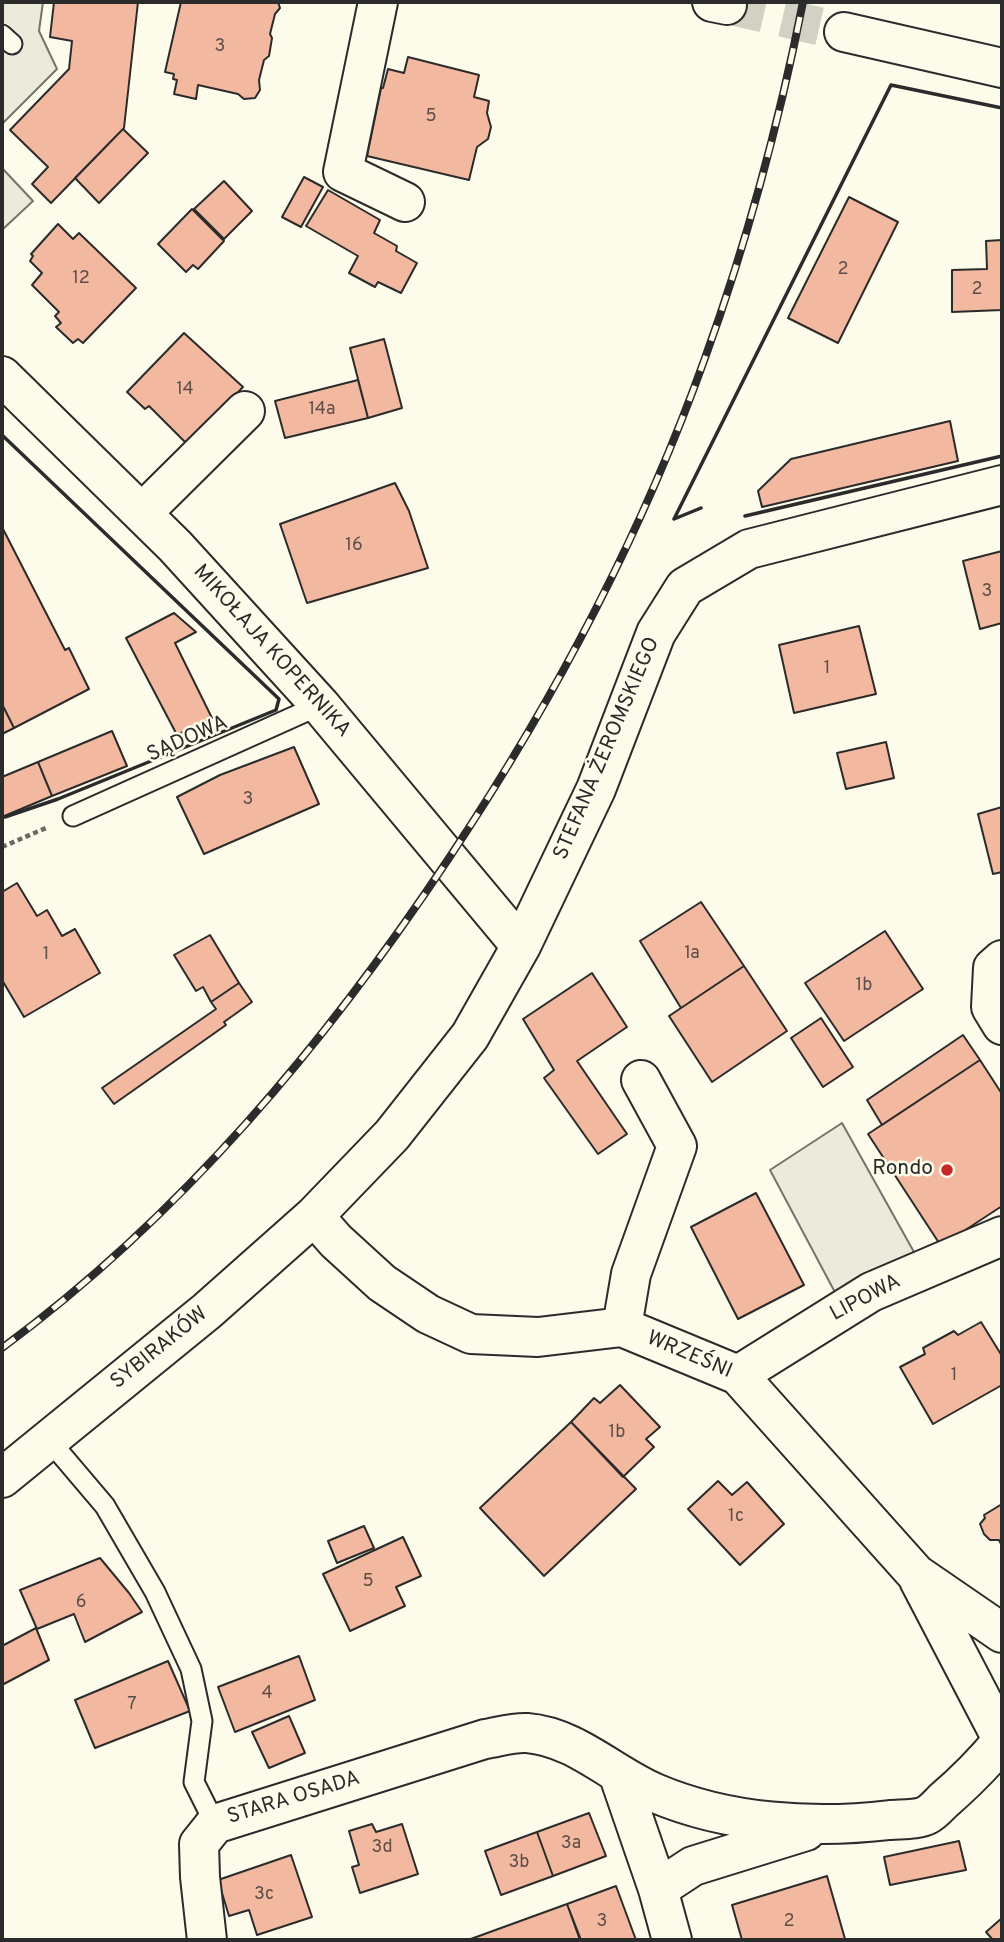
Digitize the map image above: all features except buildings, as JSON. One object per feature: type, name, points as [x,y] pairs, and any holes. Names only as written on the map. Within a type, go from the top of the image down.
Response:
[{"type":"street","points":[[378,2],[343,172],[405,202]]},
{"type":"street","points":[[844,32],[1002,68]]},
{"type":"street","name":"MIKOŁAJA KOPERNIKA","points":[[2,376],[175,546],[320,705],[521,946]]},
{"type":"street","points":[[142,513],[245,411]]},
{"type":"street","name":"STEFANA ŻEROMSKIEGO","points":[[314,1216],[392,1135],[470,1036],[521,946],[596,789],[656,633],[685,587],[749,549],[1002,485]]},
{"type":"street","points":[[1002,960],[993,968],[991,1007],[1002,1025]]},
{"type":"street","points":[[622,1327],[631,1274],[677,1146],[641,1080]]},
{"type":"street","name":"WRZEŚNI","points":[[314,1216],[336,1241],[382,1283],[428,1314],[471,1334],[538,1337],[622,1327],[738,1375],[916,1574],[1002,1633]]},
{"type":"street","name":"SYBIRAKÓW","points":[[2,1478],[207,1311],[314,1216]]},
{"type":"street","name":"LIPOWA","points":[[738,1375],[871,1292],[1002,1236]]},
{"type":"street","points":[[916,1574],[1002,1740]]},
{"type":"street","name":"STARA OSADA","points":[[215,1824],[485,1739],[525,1732],[558,1738],[620,1776],[657,1794],[700,1808],[781,1823],[856,1824],[926,1816],[974,1775],[1002,1740]]},
{"type":"street","points":[[620,1776],[672,1940]]},
{"type":"street","points":[[207,1940],[199,1844],[215,1824]]},
{"type":"street","name":"STARA OSADA","points":[[658,1889],[693,1866],[824,1825]]},
{"type":"lane","name":"SĄDOWA","points":[[73,816],[320,705]]},
{"type":"lane","name":"STARA OSADA","points":[[49,1440],[105,1506],[155,1592],[191,1669],[202,1721],[194,1782],[215,1824]]},
{"type":"path","points":[[2,846],[73,816]]},
{"type":"shaded area","points":[[2,2],[43,2],[39,31],[57,69],[2,124]]},
{"type":"shaded area","points":[[2,168],[33,201],[2,230]]},
{"type":"shaded area","points":[[842,1123],[924,1270],[838,1298],[770,1170]]},
{"type":"tunnel","points":[[727,5],[844,32]]},
{"type":"railway","points":[[2,1348],[68,1297],[130,1242],[190,1184],[301,1060],[402,927],[524,739],[624,552],[680,424],[705,358],[748,226],[773,137],[803,2]]},
{"type":"wall","points":[[674,519],[891,85],[1002,108]]},
{"type":"wall","points":[[2,435],[279,699],[276,710],[58,799],[5,817]]},
{"type":"wall","points":[[745,516],[1002,456]]},
{"type":"wall","points":[[674,519],[701,508]]},
{"type":"place","name":"Rondo","points":[[947,1170]]}]
